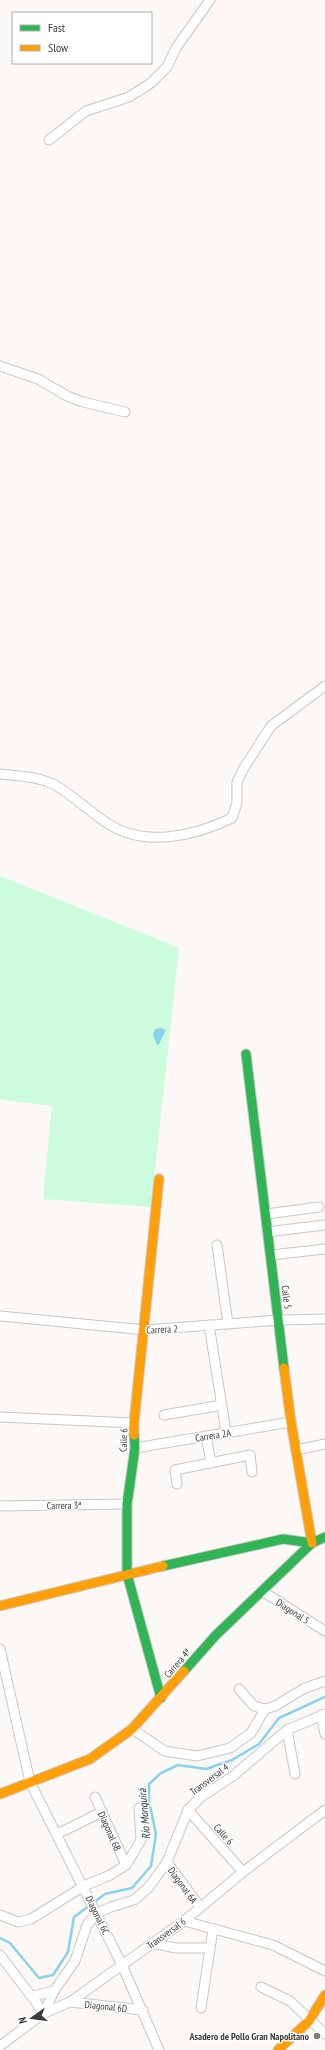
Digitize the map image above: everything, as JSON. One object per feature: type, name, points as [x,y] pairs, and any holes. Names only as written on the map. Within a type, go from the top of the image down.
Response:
[{"type":"street","points":[[49,140],[86,112],[129,97],[151,83],[167,67],[176,48],[210,0]]},
{"type":"street","points":[[0,366],[38,378],[67,396],[125,412]]},
{"type":"street","points":[[0,774],[35,778],[52,784],[109,825],[140,837],[166,838],[215,826],[232,818],[237,803],[238,782],[244,768],[271,726],[325,686]]},
{"type":"street","name":"Calle 5","points":[[246,1054],[291,1422],[312,1542]]},
{"type":"street","name":"Calle 6","points":[[159,1179],[145,1330],[134,1423],[135,1448],[127,1504],[127,1574],[161,1698]]},
{"type":"street","points":[[266,1214],[319,1207]]},
{"type":"street","points":[[267,1232],[324,1225]]},
{"type":"street","points":[[217,1245],[228,1324]]},
{"type":"street","points":[[271,1255],[325,1250]]},
{"type":"street","name":"Carrera 2","points":[[0,1316],[145,1330],[279,1320],[325,1320]]},
{"type":"street","points":[[209,1325],[226,1432]]},
{"type":"street","points":[[164,1415],[222,1405]]},
{"type":"street","points":[[0,1417],[134,1423]]},
{"type":"street","name":"Carrera 2A","points":[[135,1448],[291,1422]]},
{"type":"street","points":[[206,1436],[211,1462]]},
{"type":"street","points":[[296,1450],[325,1444]]},
{"type":"street","points":[[178,1484],[175,1470],[250,1455],[252,1472]]},
{"type":"street","name":"Carrera 3ª","points":[[0,1506],[127,1504]]},
{"type":"street","name":"Carrera 4ª","points":[[30,1782],[90,1759],[132,1729],[216,1635],[312,1542],[325,1537]]},
{"type":"street","points":[[0,1606],[127,1574],[283,1539],[312,1542]]},
{"type":"street","name":"Diagonal 5","points":[[262,1591],[325,1631]]},
{"type":"street","name":"Diagonal 6C","points":[[0,1649],[30,1782],[84,1886],[122,1964],[159,2050]]},
{"type":"street","points":[[239,1689],[254,1706],[265,1709],[275,1706],[305,1688],[325,1681]]},
{"type":"street","points":[[132,1729],[165,1751],[197,1756],[230,1748],[251,1733],[265,1709]]},
{"type":"street","points":[[323,1714],[325,1734]]},
{"type":"street","name":"Transversal 4","points":[[95,1909],[134,1900],[149,1887],[167,1862],[188,1810],[201,1797],[233,1776],[287,1730],[323,1714]]},
{"type":"street","points":[[287,1730],[295,1774]]},
{"type":"street","points":[[0,1794],[30,1782]]},
{"type":"street","name":"Diagonal 6B","points":[[95,1797],[126,1865]]},
{"type":"street","points":[[0,1915],[18,1922],[31,1919],[84,1886],[126,1865],[141,1840],[139,1808]]},
{"type":"street","name":"Calle 6","points":[[188,1810],[243,1872]]},
{"type":"street","name":"Transversal 6","points":[[1,2042],[44,2012],[70,2002],[184,1921],[243,1872],[325,1810]]},
{"type":"street","points":[[57,1834],[102,1812]]},
{"type":"street","name":"Diagonal 6A","points":[[167,1862],[200,1907]]},
{"type":"street","points":[[44,2012],[54,1991],[75,1961],[87,1925],[95,1909]]},
{"type":"street","points":[[184,1921],[273,1945],[325,1971]]},
{"type":"street","points":[[201,2008],[213,1929]]},
{"type":"street","points":[[152,1943],[176,1948],[210,1948]]},
{"type":"street","points":[[0,1955],[44,2012]]},
{"type":"street","points":[[261,1987],[290,2001],[325,2034]]},
{"type":"street","points":[[33,1996],[54,1991]]},
{"type":"street","points":[[278,2050],[310,2021],[325,1995]]},
{"type":"street","name":"Diagonal 6D","points":[[70,2002],[143,2010]]},
{"type":"green space","points":[[0,876],[179,948],[151,1207],[43,1199],[52,1106],[0,1099]]},
{"type":"water","points":[[161,1028],[166,1030],[159,1044],[157,1045],[153,1035],[155,1029]]},
{"type":"waterway","name":"Río Monquirá","points":[[0,1938],[10,1943],[39,1978],[53,1975],[68,1952],[74,1917],[105,1894],[132,1888],[151,1866],[156,1834],[149,1801],[149,1784],[161,1773],[178,1765],[206,1769],[232,1760],[259,1744],[279,1718],[325,1697]]},
{"type":"traffic: fast","points":[[246,1054],[284,1368]]},
{"type":"traffic: fast","points":[[134,1435],[135,1448],[127,1504],[127,1574],[161,1698]]},
{"type":"traffic: fast","points":[[184,1671],[216,1635],[312,1543],[325,1537]]},
{"type":"traffic: fast","points":[[163,1566],[283,1539],[312,1543]]},
{"type":"traffic: slow","points":[[134,1435],[159,1179]]},
{"type":"traffic: slow","points":[[284,1368],[291,1422],[312,1543]]},
{"type":"traffic: slow","points":[[0,1606],[163,1566]]},
{"type":"traffic: slow","points":[[0,1794],[90,1759],[132,1729],[184,1671]]},
{"type":"traffic: slow","points":[[278,2050],[309,2021],[325,1995]]},
{"type":"place","name":"Asadero de Pollo Gran Napolitano","points":[[317,2036]]}]
